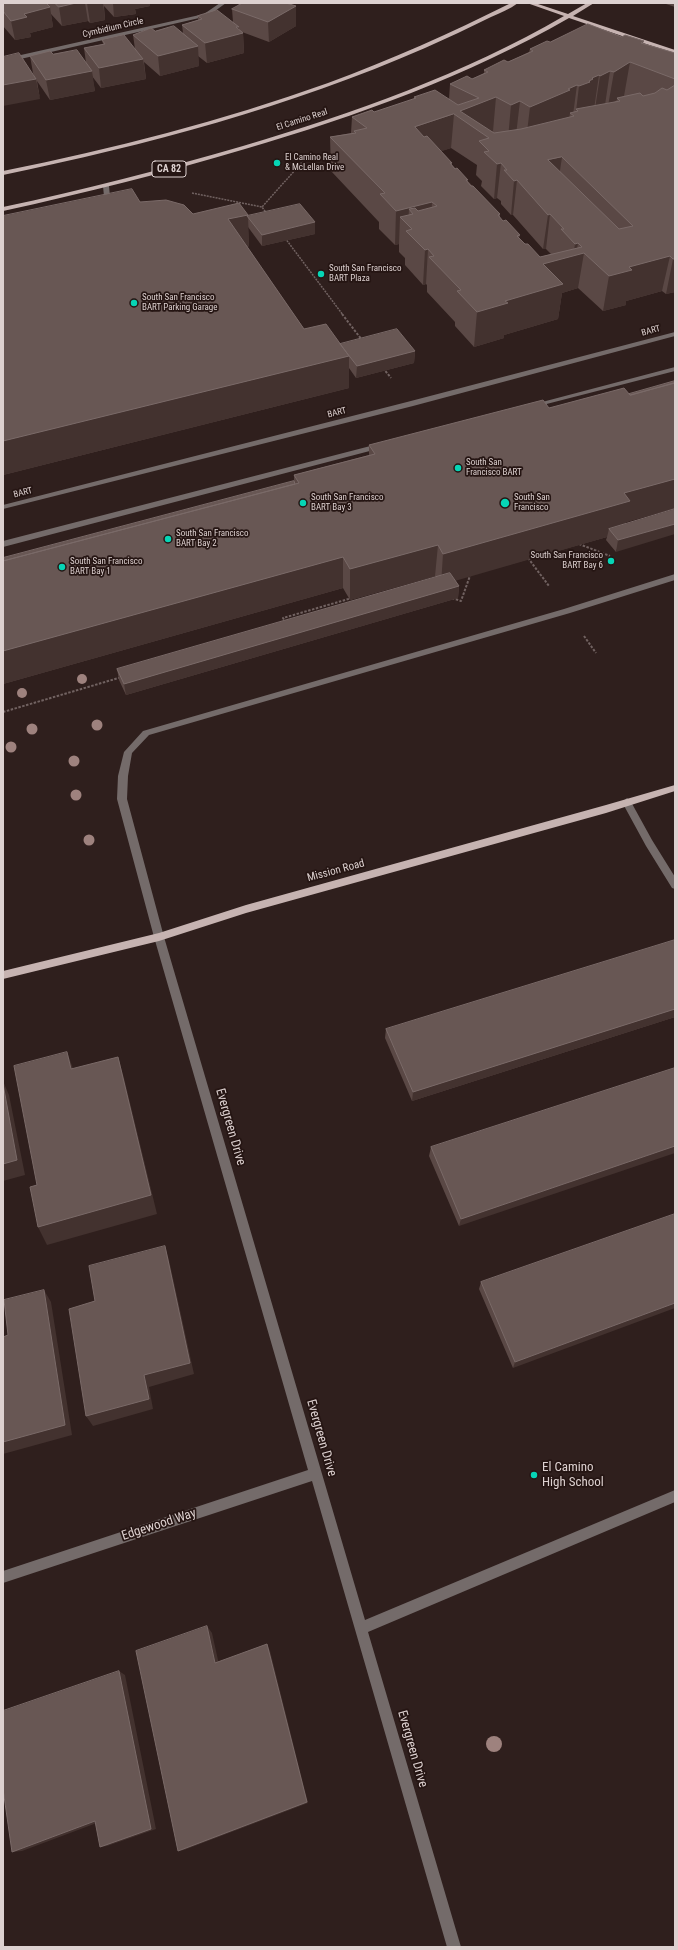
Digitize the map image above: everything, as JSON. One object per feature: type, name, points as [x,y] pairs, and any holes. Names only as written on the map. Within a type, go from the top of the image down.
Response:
[{"type":"main road","points":[[3,173],[140,141],[284,99],[354,75],[422,48],[515,3]]},
{"type":"main road","points":[[530,3],[675,52]]},
{"type":"main road","name":"El Camino Real","points":[[3,209],[106,186],[262,143],[393,99],[459,71],[568,17],[591,3]]},
{"type":"main road","name":"Mission Road","points":[[3,975],[159,937],[246,909],[675,788]]},
{"type":"street","name":"Cymbidium Circle","points":[[3,61],[206,15],[223,3]]},
{"type":"street","points":[[106,186],[110,214]]},
{"type":"street","name":"BART","points":[[3,507],[410,404],[675,334]]},
{"type":"street","points":[[522,408],[675,369]]},
{"type":"street","points":[[3,544],[394,442]]},
{"type":"street","name":"Evergreen Drive","points":[[454,1947],[159,937],[122,799],[122,776],[128,752],[146,733],[559,613],[675,577]]},
{"type":"street","points":[[628,802],[649,843],[675,885]]},
{"type":"street","name":"Edgewood Way","points":[[3,1577],[316,1474]]},
{"type":"street","points":[[361,1628],[675,1496]]},
{"type":"path","points":[[262,207],[307,157]]},
{"type":"path","points":[[189,193],[262,207],[271,220]]},
{"type":"path","points":[[281,232],[366,345]]},
{"type":"path","points":[[380,364],[393,382]]},
{"type":"path","points":[[577,543],[610,556]]},
{"type":"path","points":[[534,555],[526,556],[552,589]]},
{"type":"path","points":[[448,597],[461,601],[471,573],[468,569]]},
{"type":"path","points":[[289,628],[283,618],[359,596]]},
{"type":"path","points":[[3,712],[124,676]]},
{"type":"building","points":[[3,3],[46,3],[50,7],[24,14],[27,17],[11,21],[3,11]]},
{"type":"building","points":[[55,3],[76,3],[59,7]]},
{"type":"building","points":[[243,3],[286,3],[296,6],[268,22],[232,9]]},
{"type":"building","points":[[217,10],[239,27],[236,27],[243,33],[205,43],[182,25],[202,19],[198,16]]},
{"type":"building","points":[[588,24],[622,37],[625,35],[644,41],[641,43],[675,53],[675,79],[630,62],[614,72],[610,71],[600,76],[599,75],[592,78],[593,79],[589,81],[590,82],[579,86],[577,85],[568,89],[570,90],[530,107],[520,101],[511,105],[496,97],[460,111],[494,133],[521,129],[574,116],[570,113],[578,111],[576,109],[620,101],[617,98],[640,93],[643,96],[655,93],[662,88],[667,90],[675,85],[675,259],[670,256],[629,267],[632,270],[609,276],[584,253],[543,264],[563,284],[505,301],[508,303],[477,312],[457,291],[461,290],[429,257],[434,256],[428,249],[425,250],[406,231],[412,229],[400,217],[413,214],[409,209],[415,208],[418,211],[437,206],[432,202],[396,211],[380,194],[385,193],[330,137],[356,133],[354,131],[367,128],[352,117],[372,110],[374,112],[435,90],[458,105],[479,98],[450,84],[467,76],[472,79],[488,72],[484,70],[504,60],[508,62],[533,51],[530,49],[547,41],[550,42]],"holes":[[[454,114],[489,138],[479,141],[489,151],[484,152],[497,164],[501,163],[507,170],[504,170],[514,181],[517,180],[548,215],[550,214],[564,229],[561,229],[575,244],[578,243],[582,247],[540,257],[528,244],[525,244],[517,236],[520,235],[506,220],[503,221],[498,215],[500,214],[473,186],[471,186],[466,180],[468,180],[457,168],[455,169],[450,163],[452,163],[427,136],[424,137],[415,127]],[[562,157],[633,226],[619,229],[548,160]]]},
{"type":"building","points":[[174,26],[198,46],[158,56],[133,35],[151,28],[155,31]]},
{"type":"building","points":[[124,35],[143,59],[99,68],[84,48],[105,44],[102,40]]},
{"type":"building","points":[[77,50],[92,71],[46,80],[30,56],[50,51],[53,54]]},
{"type":"building","points":[[19,53],[36,79],[3,85],[3,57]]},
{"type":"building","name":"South San Francisco BART Parking Garage","points":[[132,189],[140,202],[166,200],[184,205],[193,214],[239,203],[248,215],[228,219],[304,329],[326,324],[349,356],[3,441],[3,216]]},
{"type":"building","points":[[300,204],[315,222],[262,235],[247,216]]},
{"type":"building","points":[[397,329],[415,351],[357,366],[340,344]]},
{"type":"building","points":[[675,381],[675,383],[630,395],[629,394]]},
{"type":"building","points":[[675,383],[675,479],[624,493],[630,501],[443,554],[438,545],[350,569],[343,557],[3,651],[3,561],[299,483],[294,475],[375,454],[369,445],[543,400],[549,408],[624,388],[630,395]]},
{"type":"building","points":[[294,481],[295,484],[3,561],[3,558]]},
{"type":"building","points":[[675,509],[675,524],[618,540],[609,529]]},
{"type":"building","points":[[450,573],[459,586],[124,684],[117,669]]},
{"type":"building","points":[[675,940],[675,1009],[413,1092],[386,1029]]},
{"type":"building","points":[[67,1052],[71,1069],[118,1057],[151,1195],[38,1227],[30,1187],[37,1185],[14,1066]]},
{"type":"building","points":[[675,1068],[675,1146],[461,1219],[431,1147]]},
{"type":"building","points":[[3,1084],[17,1160],[3,1164]]},
{"type":"building","points":[[675,1214],[675,1303],[515,1362],[481,1282]]},
{"type":"building","points":[[165,1246],[190,1363],[144,1375],[149,1399],[86,1416],[69,1309],[95,1301],[89,1266]]},
{"type":"building","points":[[44,1290],[65,1425],[3,1442],[3,1337],[8,1335],[4,1300]]},
{"type":"building","points":[[207,1626],[215,1663],[267,1644],[307,1802],[178,1851],[136,1651]]},
{"type":"building","points":[[119,1671],[151,1829],[100,1847],[95,1821],[12,1852],[3,1789],[3,1711]]},
{"type":"place","name":"El Camino Real & McLellan Drive","points":[[277,163]]},
{"type":"place","name":"South San Francisco BART Plaza","points":[[321,274]]},
{"type":"place","name":"South San Francisco BART Parking Garage","points":[[134,303]]},
{"type":"place","name":"South San Francisco BART","points":[[458,468]]},
{"type":"place","name":"South San Francisco BART Bay 3","points":[[303,503]]},
{"type":"place","name":"South San Francisco","points":[[505,503]]},
{"type":"place","name":"South San Francisco BART Bay 2","points":[[168,539]]},
{"type":"place","name":"South San Francisco BART Bay 6","points":[[611,561]]},
{"type":"place","name":"South San Francisco BART Bay 1","points":[[62,567]]},
{"type":"place","name":"El Camino High School","points":[[534,1475]]}]
